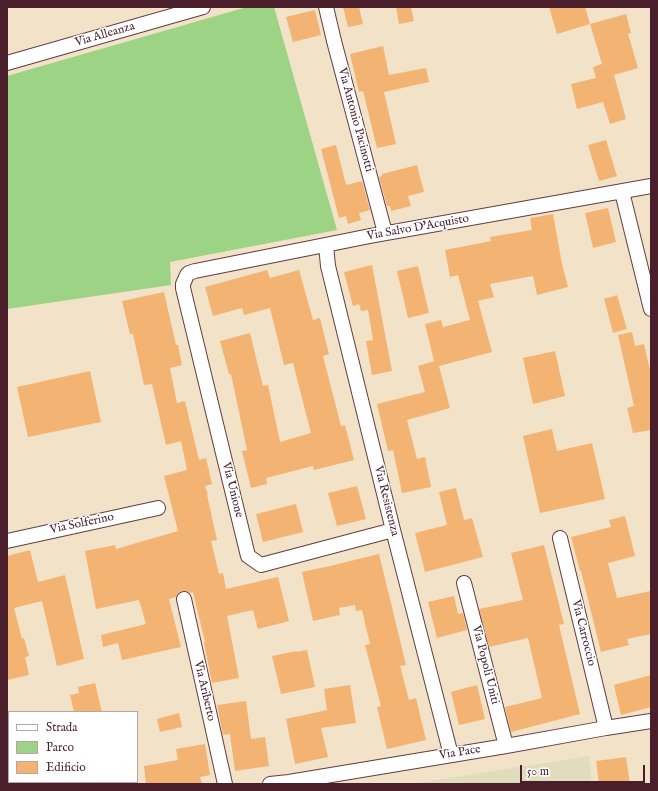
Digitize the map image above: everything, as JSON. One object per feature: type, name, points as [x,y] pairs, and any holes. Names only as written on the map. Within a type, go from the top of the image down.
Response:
[{"type":"street","name":"Via Alleanza","points":[[7,63],[203,7]]},
{"type":"street","name":"Via Antonio Pacinotti","points":[[326,7],[385,234]]},
{"type":"street","name":"Via Salvo D'Acquisto","points":[[186,275],[195,271],[326,245],[651,186]]},
{"type":"street","points":[[622,192],[651,309]]},
{"type":"street","name":"Via Resistenza","points":[[326,245],[328,266],[393,530],[451,755]]},
{"type":"street","name":"Via Unione","points":[[186,275],[183,288],[248,556],[260,565],[393,530]]},
{"type":"street","name":"Via Solferino","points":[[7,541],[158,508]]},
{"type":"street","name":"Via Carroccio","points":[[560,538],[606,728]]},
{"type":"street","name":"Via Popoli Uniti","points":[[464,583],[506,746]]},
{"type":"street","name":"Via Ariberto","points":[[184,599],[225,784]]},
{"type":"street","name":"Via Pace","points":[[270,784],[651,721]]},
{"type":"shaded area","points":[[589,756],[592,784],[411,784]]},
{"type":"green space","points":[[247,7],[274,7],[337,230],[170,262],[171,285],[7,309],[7,76]]},
{"type":"building","points":[[343,7],[359,7],[363,24],[348,27]]},
{"type":"building","points":[[396,7],[411,7],[414,21],[399,24]]},
{"type":"building","points":[[549,7],[585,7],[590,24],[557,34]]},
{"type":"building","points":[[315,10],[321,35],[293,42],[286,17]]},
{"type":"building","points":[[626,14],[631,33],[628,34],[638,68],[614,75],[626,119],[610,124],[603,102],[577,109],[571,84],[596,78],[593,67],[602,64],[590,24]]},
{"type":"building","points":[[383,46],[389,75],[426,68],[429,82],[384,92],[396,144],[377,148],[363,91],[359,92],[350,54]]},
{"type":"building","points":[[606,140],[617,176],[599,181],[588,145]]},
{"type":"building","points":[[336,145],[346,185],[362,181],[370,210],[359,213],[361,220],[348,224],[346,216],[339,218],[321,149]]},
{"type":"building","points":[[417,165],[424,192],[408,196],[411,206],[391,211],[390,206],[387,206],[379,177],[382,176],[382,174]]},
{"type":"building","points":[[608,208],[616,242],[593,248],[585,213]]},
{"type":"building","points":[[553,214],[562,264],[568,287],[537,295],[533,276],[490,284],[494,297],[478,301],[492,352],[439,366],[450,408],[407,420],[417,459],[425,457],[431,487],[402,493],[393,450],[388,451],[377,404],[425,392],[418,366],[434,361],[425,324],[441,320],[443,327],[470,320],[458,275],[450,277],[445,250],[491,241],[490,237],[532,230],[530,218]]},
{"type":"building","points":[[372,265],[392,371],[372,375],[366,341],[373,340],[368,310],[361,311],[359,304],[353,306],[344,272]]},
{"type":"building","points":[[418,266],[429,313],[408,318],[397,271]]},
{"type":"building","points":[[267,270],[270,278],[299,270],[313,320],[320,318],[329,354],[323,356],[341,426],[345,425],[354,460],[314,470],[313,466],[266,478],[267,484],[251,488],[242,451],[247,450],[231,374],[229,374],[220,341],[250,333],[263,386],[268,385],[280,442],[311,433],[293,363],[284,365],[270,308],[244,315],[242,308],[213,316],[205,287]]},
{"type":"building","points":[[164,292],[182,365],[170,368],[177,403],[185,401],[199,460],[206,458],[212,484],[205,486],[217,540],[211,541],[219,574],[223,573],[226,589],[278,577],[289,621],[258,629],[253,610],[227,616],[239,678],[212,683],[205,642],[193,592],[190,593],[182,591],[178,593],[176,597],[169,599],[181,647],[122,660],[118,643],[103,647],[101,635],[146,624],[139,600],[96,609],[85,551],[115,545],[116,549],[178,531],[164,476],[187,470],[181,441],[166,445],[152,384],[144,385],[133,334],[130,334],[122,301]]},
{"type":"building","points":[[617,295],[627,329],[613,333],[604,299]]},
{"type":"building","points":[[632,332],[635,346],[644,344],[651,375],[651,430],[633,433],[627,408],[634,406],[618,335]]},
{"type":"building","points":[[555,351],[565,396],[533,404],[523,358]]},
{"type":"building","points":[[90,371],[101,422],[28,437],[17,387]]},
{"type":"building","points":[[552,429],[557,451],[592,443],[605,499],[540,513],[523,436]]},
{"type":"building","points":[[357,486],[366,519],[337,526],[328,493]]},
{"type":"building","points":[[456,488],[464,520],[472,518],[483,557],[425,572],[415,533],[447,525],[439,492]]},
{"type":"building","points":[[296,504],[303,532],[263,542],[256,514]]},
{"type":"building","points":[[625,516],[635,556],[608,563],[617,598],[651,591],[651,634],[627,639],[629,645],[601,652],[571,537],[611,527],[609,520]]},
{"type":"building","points":[[544,545],[564,624],[559,625],[580,714],[511,732],[505,707],[542,698],[528,638],[489,647],[479,609],[523,600],[511,553]]},
{"type":"building","points":[[30,550],[38,582],[65,575],[84,659],[57,666],[42,601],[14,608],[22,639],[24,638],[29,656],[25,657],[29,675],[7,680],[7,556]]},
{"type":"building","points":[[379,554],[406,665],[400,666],[409,700],[416,698],[426,740],[387,749],[377,707],[381,706],[365,645],[370,644],[362,610],[356,611],[355,605],[339,608],[340,615],[313,621],[302,572]]},
{"type":"building","points":[[454,596],[458,614],[463,613],[467,630],[437,638],[428,602]]},
{"type":"building","points":[[307,650],[315,687],[281,694],[272,656]]},
{"type":"building","points":[[651,675],[651,707],[621,715],[614,685]]},
{"type":"building","points":[[95,683],[102,711],[74,711],[70,695],[79,693],[78,687]]},
{"type":"building","points":[[350,685],[356,723],[321,728],[328,757],[295,764],[286,719],[327,710],[324,689]]},
{"type":"building","points":[[477,685],[485,719],[459,725],[451,692]]},
{"type":"building","points":[[246,701],[251,739],[265,737],[269,766],[235,771],[230,734],[223,735],[217,705]]},
{"type":"building","points":[[179,713],[182,727],[160,732],[157,719]]},
{"type":"building","points":[[205,744],[210,775],[200,777],[202,784],[146,784],[144,766],[178,760],[176,749]]},
{"type":"building","points":[[626,757],[630,784],[599,784],[596,761]]}]
